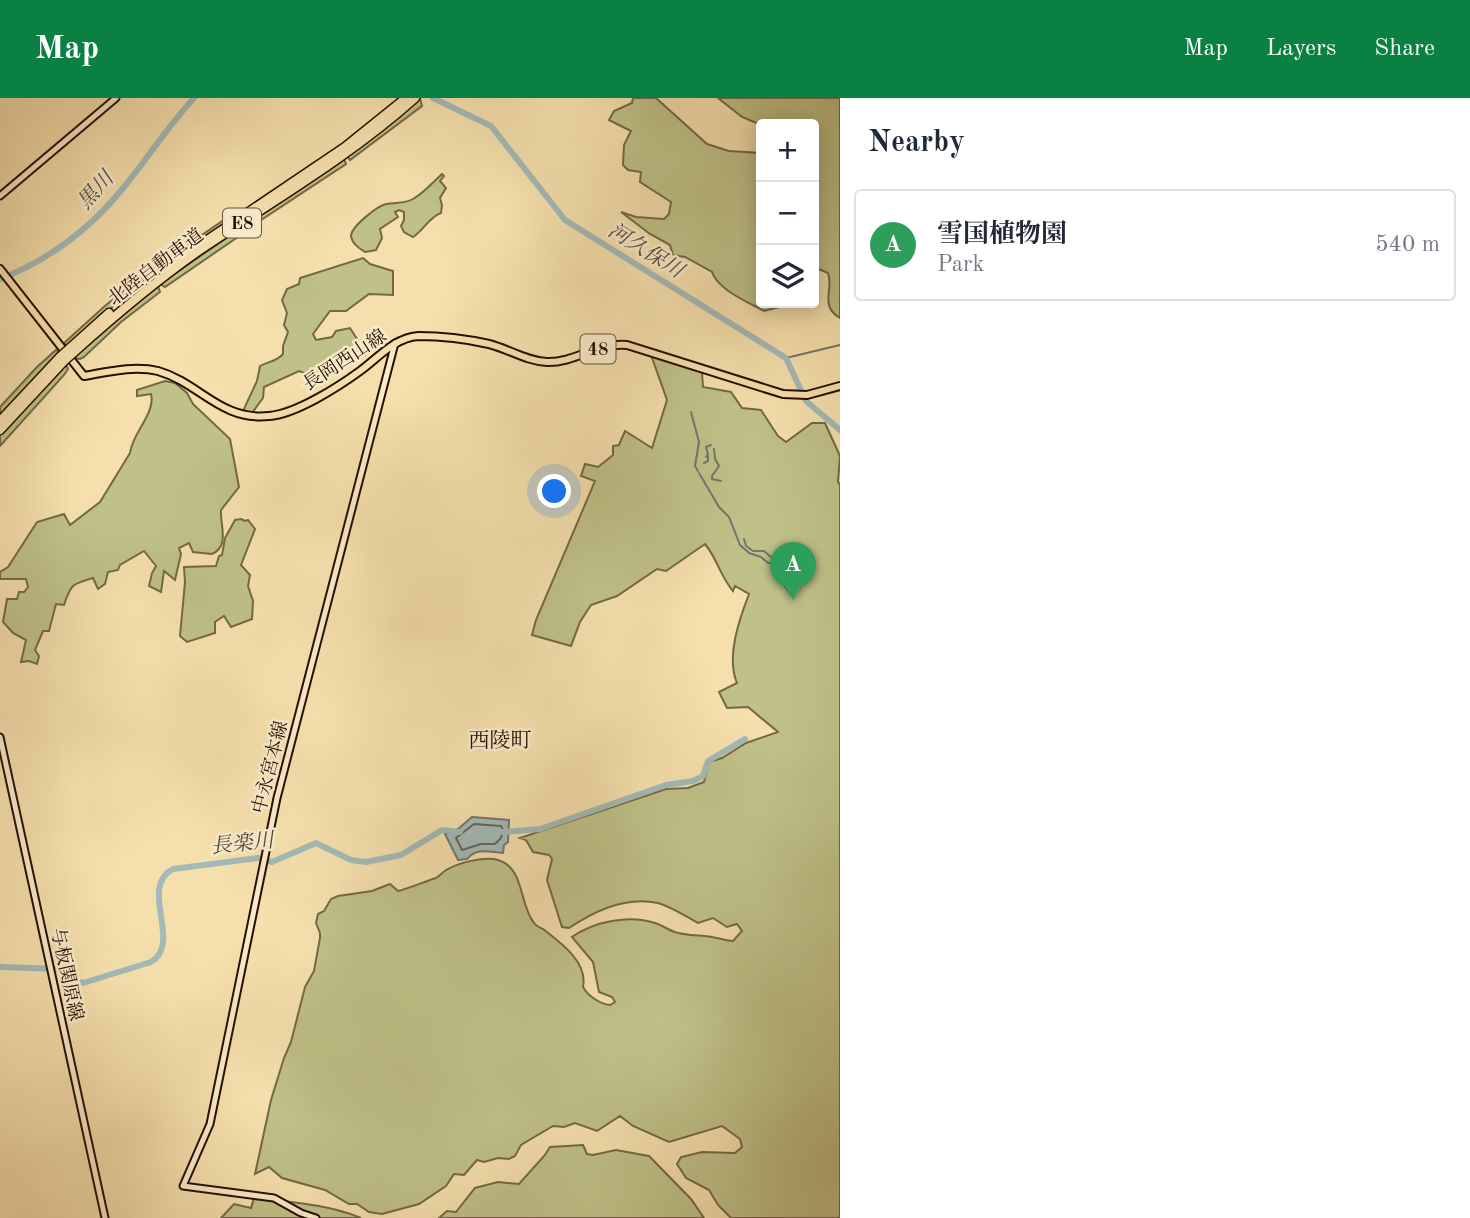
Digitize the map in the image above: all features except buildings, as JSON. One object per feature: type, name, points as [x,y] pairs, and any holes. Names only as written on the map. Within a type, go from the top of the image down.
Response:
[{"type":"highway","name":"北陸自動車道","points":[[0,421],[71,350],[163,270],[345,147],[406,98]]},
{"type":"highway","name":"北陸自動車道","points":[[71,350],[167,274],[341,157],[415,98]]},
{"type":"highway","name":"北陸自動車道","points":[[0,430],[62,359]]},
{"type":"main road","points":[[0,196],[116,98]]},
{"type":"main road","name":"長岡西山線","points":[[0,269],[84,376],[129,369],[158,371],[190,386],[226,410],[252,415],[277,415],[298,407],[360,371],[395,343],[418,336],[489,344],[516,355],[545,362],[564,360],[611,345],[627,345],[776,392],[802,395],[840,386]]},
{"type":"main road","name":"中永宮本線","points":[[316,1218],[274,1198],[183,1186],[210,1124],[265,854],[395,343]]},
{"type":"main road","name":"与板関原線","points":[[0,737],[104,1218]]},
{"type":"green space","points":[[420,98],[422,106],[350,160],[347,156]]},
{"type":"green space","points":[[633,98],[656,98],[707,144],[729,151],[756,153],[756,307],[727,290],[712,272],[685,257],[673,255],[670,245],[621,212],[636,217],[664,219],[669,214],[671,202],[640,182],[641,172],[628,170],[623,165],[624,145],[631,131],[609,120],[614,111],[632,103]]},
{"type":"green space","points":[[718,98],[840,98],[840,318],[830,308],[828,273],[819,269],[819,119],[756,119],[756,123],[742,117]]},
{"type":"green space","points":[[344,159],[346,164],[258,222],[254,219]]},
{"type":"green space","points":[[442,174],[444,176],[440,181],[446,188],[440,198],[441,213],[433,217],[417,234],[413,237],[404,232],[401,226],[404,212],[399,210],[395,212],[398,217],[380,229],[382,238],[376,250],[365,252],[354,244],[352,232],[371,213],[386,204],[413,199]]},
{"type":"green space","points":[[240,209],[243,211],[154,273],[155,267]]},
{"type":"green space","points":[[251,221],[251,228],[165,287],[160,284]]},
{"type":"green space","points":[[363,258],[370,264],[393,271],[393,295],[369,294],[346,311],[330,311],[313,334],[316,340],[332,337],[336,331],[350,328],[360,349],[341,368],[334,364],[315,382],[299,371],[264,387],[263,398],[252,413],[243,411],[257,381],[260,366],[283,354],[288,332],[284,325],[287,313],[282,300],[287,289],[299,284],[300,278]]},
{"type":"green space","points":[[149,274],[145,279],[67,346],[64,343],[106,305]]},
{"type":"green space","points":[[158,286],[160,292],[121,322],[84,357],[73,358],[105,328]]},
{"type":"green space","points":[[56,350],[59,353],[0,416],[0,407]]},
{"type":"green space","points":[[651,355],[702,372],[703,387],[731,392],[742,408],[761,410],[778,436],[786,442],[812,423],[825,423],[840,456],[840,1218],[731,1218],[718,1205],[709,1190],[686,1178],[677,1164],[681,1157],[702,1152],[735,1153],[742,1147],[740,1139],[722,1126],[669,1142],[633,1126],[620,1116],[597,1131],[575,1123],[564,1127],[553,1126],[521,1145],[515,1156],[484,1162],[477,1160],[464,1175],[454,1174],[446,1186],[419,1204],[382,1214],[369,1212],[357,1204],[349,1204],[325,1190],[282,1178],[269,1167],[255,1174],[271,1100],[291,1042],[305,987],[314,971],[320,938],[316,923],[318,914],[324,911],[331,899],[372,891],[390,884],[398,891],[435,878],[464,863],[498,860],[513,871],[534,923],[565,947],[577,961],[585,990],[598,1001],[610,1005],[615,1002],[612,997],[599,992],[593,962],[572,937],[590,927],[634,919],[655,923],[680,933],[730,941],[742,931],[737,924],[727,927],[713,918],[698,923],[668,907],[646,901],[611,906],[569,928],[562,927],[547,880],[552,859],[549,855],[533,852],[526,840],[520,838],[666,789],[688,788],[704,782],[709,762],[722,758],[746,743],[778,732],[748,707],[727,708],[719,692],[737,683],[733,650],[749,594],[735,586],[733,591],[705,544],[666,571],[657,569],[617,596],[591,605],[580,622],[571,646],[532,635],[595,481],[581,476],[585,464],[598,467],[613,455],[613,446],[619,445],[625,431],[652,448],[667,400]]},
{"type":"green space","points":[[66,364],[68,369],[64,375],[0,446],[0,435]]},
{"type":"green space","points":[[165,381],[175,383],[187,393],[193,404],[230,439],[239,487],[221,510],[221,546],[212,554],[193,552],[189,543],[179,548],[181,554],[175,580],[164,571],[161,592],[149,586],[156,566],[144,551],[120,565],[118,570],[108,572],[105,584],[98,589],[93,578],[76,584],[64,605],[56,604],[49,631],[43,631],[35,650],[39,656],[37,664],[21,662],[26,640],[13,633],[3,622],[7,599],[17,599],[19,592],[24,592],[28,587],[26,579],[0,579],[0,572],[8,567],[37,522],[64,514],[70,525],[100,502],[130,453],[150,408],[151,394],[137,396],[137,390]]},
{"type":"green space","points":[[235,520],[248,520],[255,529],[241,565],[250,575],[248,586],[253,601],[252,619],[231,627],[224,616],[215,622],[215,633],[187,642],[180,636],[184,567],[216,566],[219,556],[222,555],[225,538]]},
{"type":"green space","points":[[583,1145],[587,1154],[593,1155],[616,1150],[649,1156],[691,1199],[704,1218],[439,1218],[447,1211],[456,1212],[475,1188],[498,1182],[519,1184],[550,1147]]},
{"type":"green space","points":[[254,1198],[322,1207],[361,1218],[221,1218],[234,1204],[251,1208]]},
{"type":"water","points":[[472,817],[509,820],[508,842],[504,845],[503,853],[479,852],[467,859],[458,860],[445,834],[458,829]]},
{"type":"waterway","name":"黒川","points":[[0,279],[52,252],[98,216],[194,98]]},
{"type":"waterway","name":"河久保川","points":[[433,98],[491,126],[565,220],[786,358],[806,401],[840,430]]},
{"type":"waterway","points":[[786,358],[840,345]]},
{"type":"waterway","points":[[691,412],[699,442],[695,466],[698,471]]},
{"type":"waterway","points":[[706,457],[706,447],[711,445]]},
{"type":"waterway","points":[[714,449],[719,466],[712,479],[721,481]]},
{"type":"waterway","points":[[704,463],[708,461],[708,456]]},
{"type":"waterway","points":[[699,473],[719,507],[729,517],[740,545],[768,563],[779,562],[785,586],[793,597]]},
{"type":"waterway","points":[[744,539],[746,546],[753,551],[764,551],[772,558],[786,557],[790,573],[797,575],[800,587]]},
{"type":"waterway","points":[[786,557],[802,549]]},
{"type":"waterway","name":"長楽川","points":[[502,832],[540,829],[666,785],[693,781],[703,776],[708,761],[745,739]]},
{"type":"waterway","name":"長楽川","points":[[0,967],[60,969],[71,979],[83,983],[151,962],[160,953],[163,942],[159,888],[163,877],[173,869],[258,858],[272,862],[316,843],[351,860],[366,862],[401,855],[442,830],[460,832]]},
{"type":"place","name":"雪国植物園","points":[[793,600]]},
{"type":"district","name":"西陵町","points":[[500,740]]}]
